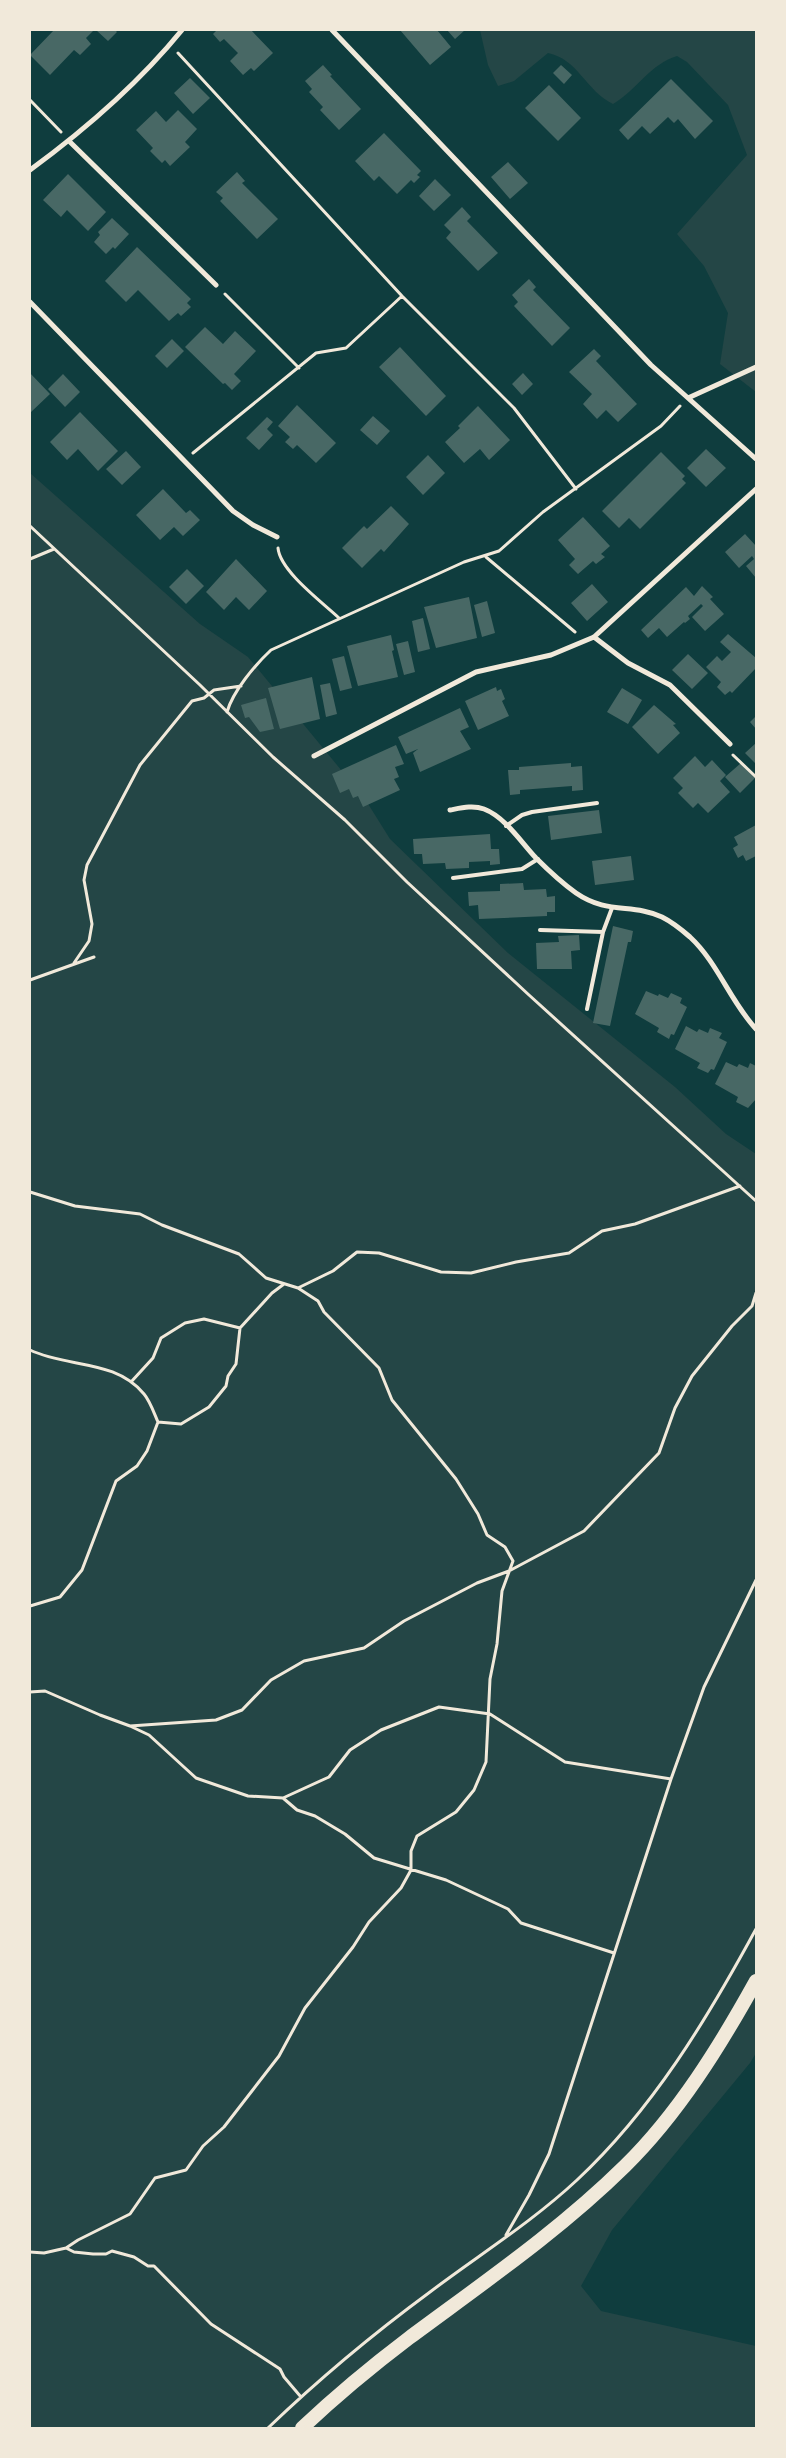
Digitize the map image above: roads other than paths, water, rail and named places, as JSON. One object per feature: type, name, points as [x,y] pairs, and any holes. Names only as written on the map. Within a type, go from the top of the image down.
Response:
[{"type":"highway","points":[[302,2428],[363,2374],[567,2220],[627,2165],[675,2107],[703,2068],[756,1981]]},
{"type":"street","points":[[30,170],[69,141],[147,72],[182,30]]},
{"type":"street","points":[[332,30],[650,365],[756,458]]},
{"type":"street","points":[[69,141],[216,285]]},
{"type":"street","points":[[30,302],[233,511],[276,537]]},
{"type":"street","points":[[688,398],[756,367]]},
{"type":"street","points":[[314,756],[476,672],[551,655],[594,637],[756,489]]},
{"type":"street","points":[[594,637],[628,663],[670,685],[730,744]]},
{"type":"street","points":[[450,810],[475,806],[483,808],[506,826],[538,860],[576,892],[602,907],[635,910],[661,917],[682,931],[714,965],[730,994],[756,1029]]},
{"type":"lane","points":[[506,826],[522,815],[532,812],[598,803]]},
{"type":"lane","points":[[453,878],[522,869],[538,860]]},
{"type":"lane","points":[[587,1009],[602,932],[612,908]]},
{"type":"lane","points":[[540,930],[602,932]]}]
